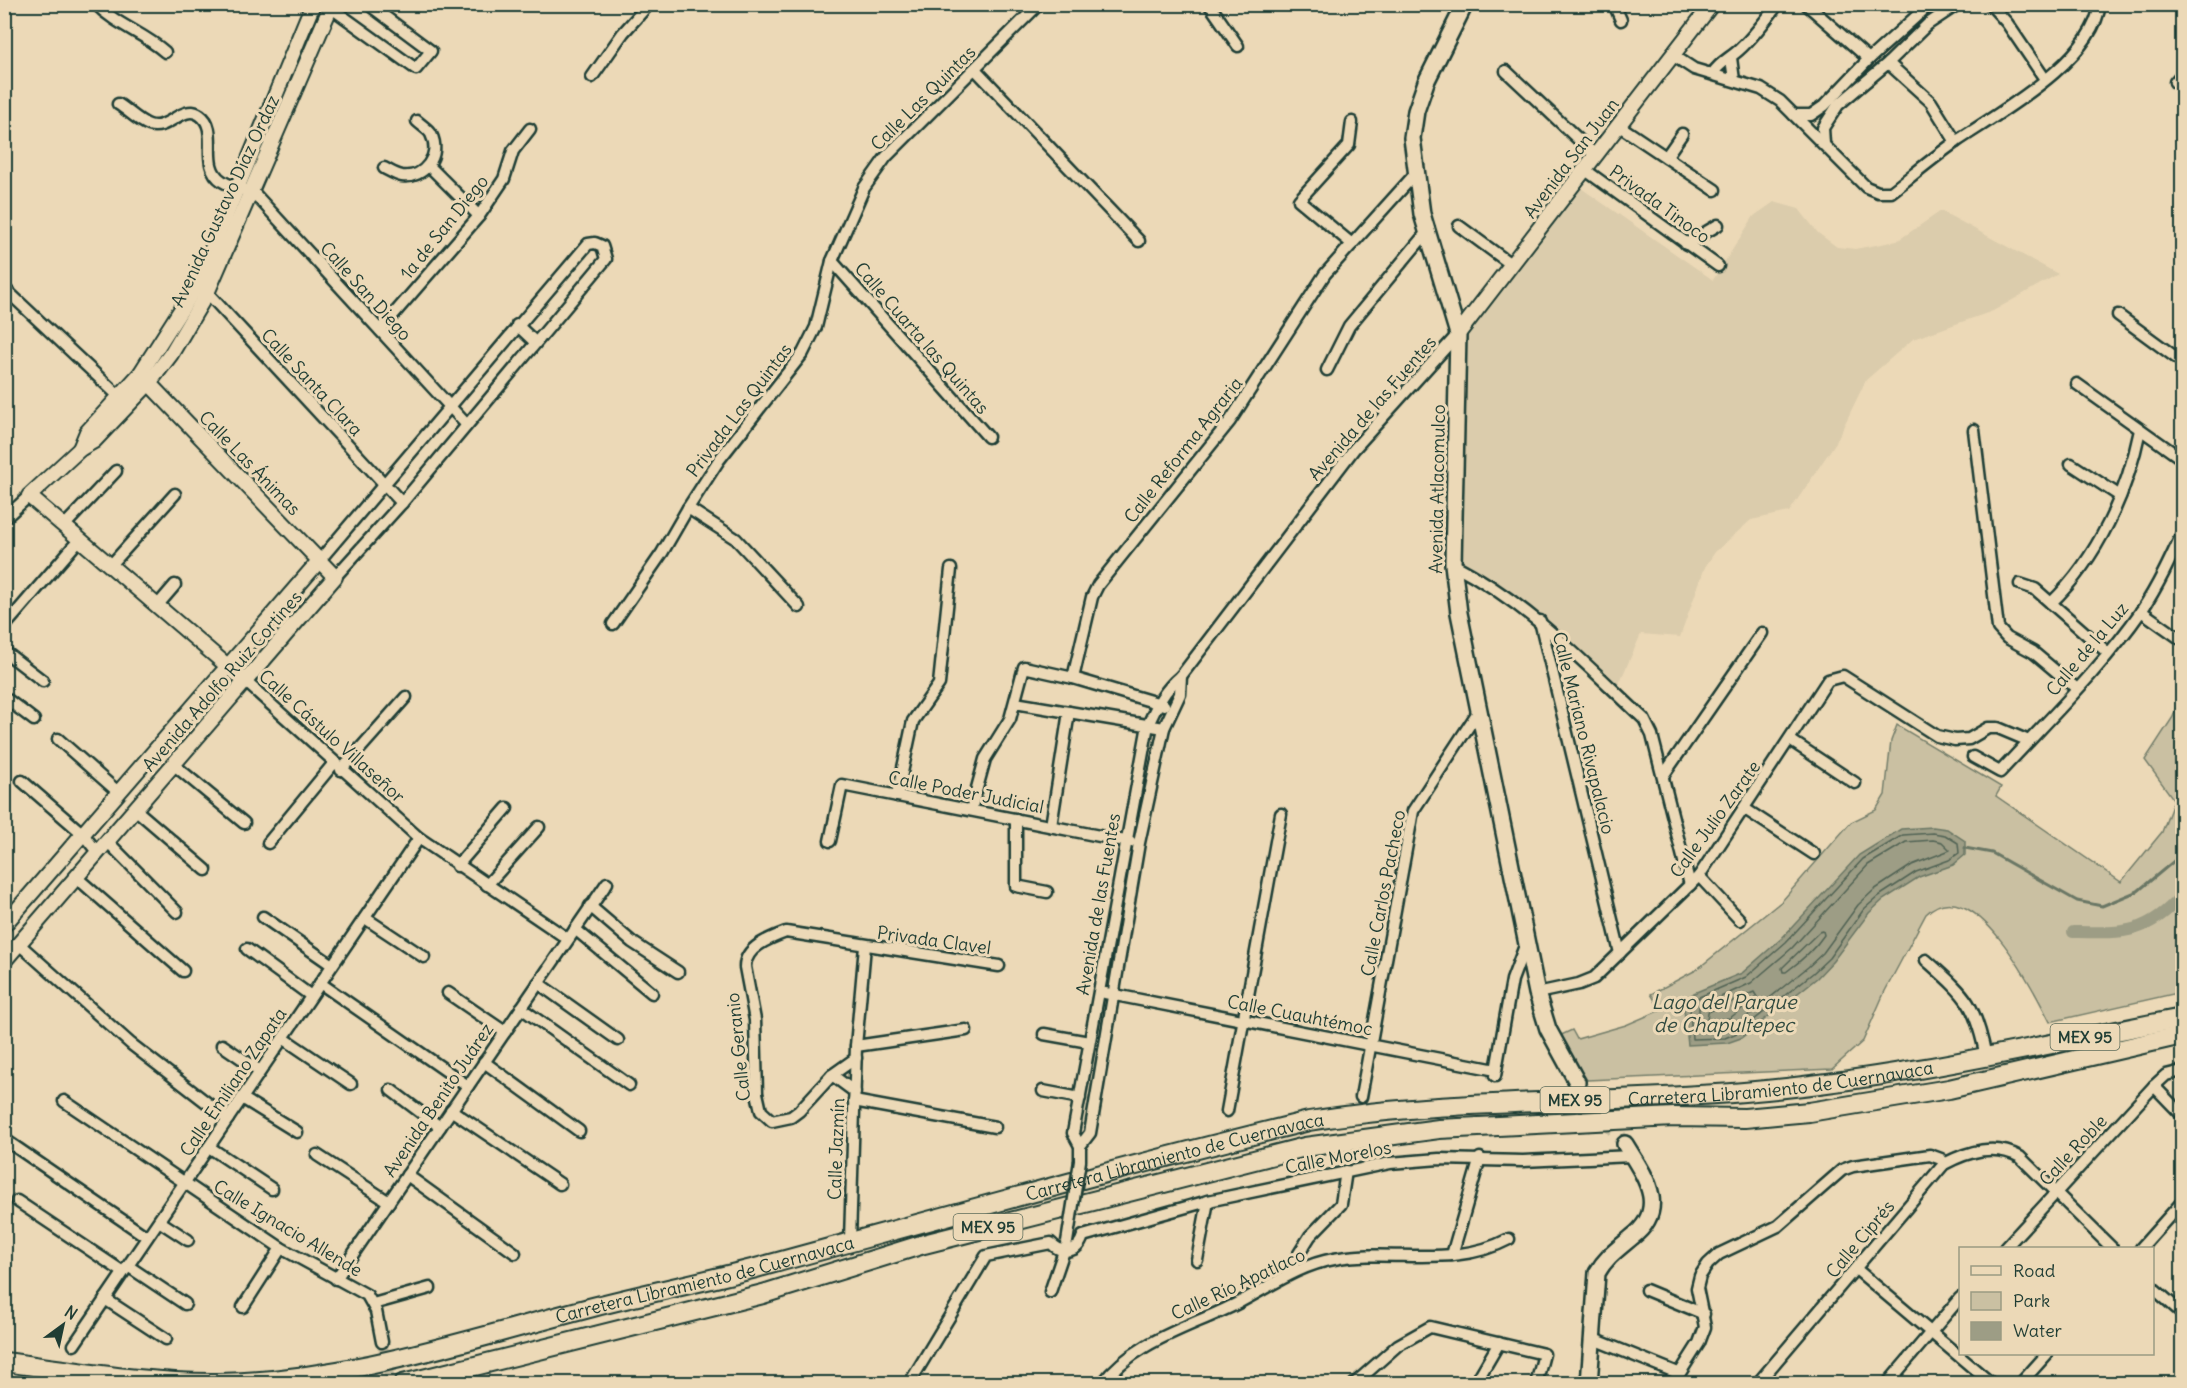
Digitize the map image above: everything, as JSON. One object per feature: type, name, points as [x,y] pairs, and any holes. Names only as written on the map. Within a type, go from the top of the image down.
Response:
[{"type":"highway","name":"Carretera Libramiento de Cuernavaca","points":[[4,1362],[68,1371],[217,1383],[323,1375],[433,1351],[593,1307],[756,1268],[850,1240],[1309,1121],[1376,1110],[1742,1093],[1820,1084],[1986,1056],[2182,1018]]},
{"type":"highway","name":"Carretera Libramiento de Cuernavaca","points":[[403,1383],[763,1294],[924,1244],[1305,1147],[1439,1129],[1674,1117],[1745,1118],[1809,1112],[1948,1089],[2182,1035]]},
{"type":"highway","points":[[4,1351],[68,1371]]},
{"type":"highway","points":[[4,1381],[18,1383]]},
{"type":"main road","name":"Avenida Atlacomulco","points":[[1465,4],[1426,82],[1416,111],[1412,138],[1427,232],[1458,334],[1453,564],[1459,613],[1478,712],[1537,993],[1548,1029],[1577,1082]]},
{"type":"main road","points":[[1589,1383],[1597,1273],[1604,1259],[1642,1230],[1650,1215],[1653,1200],[1646,1178],[1629,1150]]},
{"type":"street","points":[[96,4],[104,13],[139,32],[165,52]]},
{"type":"street","name":"Avenida Gustavo Díaz Ordaz","points":[[203,288],[238,187],[313,4]]},
{"type":"street","points":[[331,6],[416,69],[431,51],[368,4]]},
{"type":"street","points":[[592,77],[623,33],[649,4]]},
{"type":"street","name":"Calle Las Quintas","points":[[832,261],[864,188],[886,157],[1039,4]]},
{"type":"street","points":[[1209,4],[1239,46]]},
{"type":"street","points":[[1614,4],[1621,20]]},
{"type":"street","name":"Avenida San Juan","points":[[1458,334],[1712,4]]},
{"type":"street","points":[[1713,73],[1720,62],[1731,58],[1754,36],[1778,4]]},
{"type":"street","points":[[1806,4],[1869,59]]},
{"type":"street","points":[[1794,115],[1811,115],[1824,106],[1869,59],[1930,4]]},
{"type":"street","points":[[1824,144],[1823,128],[1838,105],[1888,63],[1928,24],[1958,4]]},
{"type":"street","points":[[1990,4],[2007,23],[2045,79]]},
{"type":"street","points":[[1674,56],[1694,69],[1761,89],[1780,101],[1866,187],[1878,192],[1892,192],[1956,142],[2017,102],[2058,69],[2090,32],[2100,4]]},
{"type":"street","name":"Avenida Gustavo Díaz Ordaz","points":[[4,519],[80,449],[87,432],[124,401],[144,378],[203,288],[253,192],[331,6]]},
{"type":"street","points":[[1731,58],[1734,80]]},
{"type":"street","points":[[1888,63],[1931,102],[1956,142]]},
{"type":"street","points":[[975,69],[1139,242]]},
{"type":"street","points":[[1506,70],[1595,155]]},
{"type":"street","name":"Calle San Diego","points":[[118,104],[149,125],[159,126],[188,111],[197,113],[208,126],[209,161],[213,173],[223,182],[253,192],[466,424]]},
{"type":"street","points":[[384,168],[401,176],[416,175],[429,166],[434,151],[431,134],[417,121]]},
{"type":"street","points":[[1352,122],[1348,145],[1299,200],[1352,244]]},
{"type":"street","points":[[1618,125],[1715,190]]},
{"type":"street","name":"1a de San Diego","points":[[380,330],[479,216],[504,179],[513,151],[530,129]]},
{"type":"street","points":[[1666,157],[1682,134]]},
{"type":"street","points":[[429,166],[479,216]]},
{"type":"street","name":"Privada Tinoco","points":[[1584,170],[1718,266]]},
{"type":"street","name":"Calle Reforma Agraria","points":[[1073,678],[1092,597],[1098,585],[1230,421],[1325,274],[1416,173]]},
{"type":"street","points":[[1686,244],[1718,225]]},
{"type":"street","points":[[1459,226],[1512,265]]},
{"type":"street","points":[[1327,370],[1350,326],[1427,232]]},
{"type":"street","name":"Avenida Adolfo Ruiz Cortines","points":[[4,925],[319,561],[588,244],[595,243],[602,246],[606,259],[402,503],[335,577],[4,961]]},
{"type":"street","name":"Calle Cuarta las Quintas","points":[[832,261],[988,437]]},
{"type":"street","name":"Privada Las Quintas","points":[[614,624],[662,553],[687,508],[719,460],[803,353],[816,327],[832,261]]},
{"type":"street","points":[[4,288],[124,401]]},
{"type":"street","name":"Calle Santa Clara","points":[[203,288],[402,503]]},
{"type":"street","points":[[2118,315],[2182,362]]},
{"type":"street","points":[[517,325],[535,342]]},
{"type":"street","name":"Avenida de las Fuentes","points":[[1050,1292],[1065,1247],[1080,1161],[1080,1146],[1073,1133],[1148,725],[1158,702],[1168,687],[1181,676],[1354,449],[1458,334]]},
{"type":"street","name":"Calle Las Ánimas","points":[[144,378],[335,577]]},
{"type":"street","points":[[2077,384],[2182,459]]},
{"type":"street","points":[[1974,430],[1998,628],[2007,638],[2033,652],[2077,689]]},
{"type":"street","points":[[2051,603],[2083,569],[2120,496],[2134,461],[2140,430]]},
{"type":"street","points":[[2071,464],[2120,496]]},
{"type":"street","points":[[64,526],[116,471]]},
{"type":"street","points":[[110,566],[175,494]]},
{"type":"street","name":"Calle Cástulo Villaseñor","points":[[29,496],[245,681],[419,838],[457,866],[568,939]]},
{"type":"street","points":[[687,508],[736,539],[799,607]]},
{"type":"street","name":"Calle de la Luz","points":[[1973,757],[2000,772],[2077,689],[2141,611],[2158,585],[2182,534]]},
{"type":"street","points":[[4,627],[79,540]]},
{"type":"street","name":"Calle Mariano Rivapalacio","points":[[1453,564],[1484,580],[1540,621],[1620,953]]},
{"type":"street","points":[[897,796],[913,721],[939,684],[951,568]]},
{"type":"street","points":[[2020,584],[2034,590],[2051,603],[2108,653]]},
{"type":"street","points":[[157,606],[174,585]]},
{"type":"street","points":[[2141,611],[2182,640]]},
{"type":"street","points":[[1540,621],[1644,719],[1652,735],[1664,776],[1690,885]]},
{"type":"street","points":[[1664,776],[1762,633]]},
{"type":"street","points":[[4,651],[43,681]]},
{"type":"street","points":[[970,810],[985,759],[1000,738],[1015,703],[1024,667],[1158,702],[1171,709]]},
{"type":"street","name":"Avenida de las Fuentes","points":[[1080,1146],[1090,1133],[1139,843],[1164,728],[1180,694],[1181,676]]},
{"type":"street","name":"Calle Julio Zarate","points":[[1537,993],[1579,984],[1594,978],[1699,876],[1828,680],[1835,676],[1843,676],[1938,736],[1955,740],[1969,739],[1988,728],[1998,728],[2029,741]]},
{"type":"street","points":[[4,697],[34,720]]},
{"type":"street","points":[[268,843],[338,766],[406,697]]},
{"type":"street","points":[[1015,703],[1164,728]]},
{"type":"street","points":[[1051,826],[1069,712]]},
{"type":"street","name":"Calle Carlos Pacheco","points":[[1360,1097],[1413,811],[1478,712]]},
{"type":"street","points":[[58,739],[118,792]]},
{"type":"street","points":[[1790,740],[1855,783]]},
{"type":"street","points":[[173,764],[244,823]]},
{"type":"street","points":[[22,781],[83,834],[97,852]]},
{"type":"street","name":"Calle Poder Judicial","points":[[830,841],[842,785],[1139,843]]},
{"type":"street","points":[[457,866],[507,808]]},
{"type":"street","points":[[135,809],[206,870]]},
{"type":"street","points":[[1745,809],[1814,854]]},
{"type":"street","points":[[1227,1111],[1281,814]]},
{"type":"street","points":[[1016,819],[1016,886],[1047,892]]},
{"type":"street","points":[[487,885],[539,827]]},
{"type":"street","name":"Calle Emiliano Zapata","points":[[74,1346],[283,1038],[308,994],[320,983],[333,965],[419,838]]},
{"type":"street","points":[[107,841],[177,912]]},
{"type":"street","points":[[1699,876],[1740,920]]},
{"type":"street","points":[[76,877],[183,971]]},
{"type":"street","name":"Avenida Benito Juárez","points":[[336,1279],[607,882]]},
{"type":"street","points":[[590,906],[632,942],[678,972]]},
{"type":"street","points":[[263,917],[333,965]]},
{"type":"street","points":[[365,918],[424,957]]},
{"type":"street","points":[[575,928],[652,993]]},
{"type":"street","name":"Privada Clavel","points":[[745,958],[770,938],[786,932],[999,966]]},
{"type":"street","name":"Calle Cuauhtémoc","points":[[1098,992],[1371,1045],[1496,1073],[1512,980],[1526,942]]},
{"type":"street","points":[[19,944],[131,1044],[228,1119]]},
{"type":"street","name":"Calle Jazmín","points":[[850,1240],[856,1052],[865,946]]},
{"type":"street","points":[[247,949],[308,994]]},
{"type":"street","name":"Calle Geranio","points":[[745,958],[755,1020],[757,1093],[761,1111],[772,1121],[791,1117],[856,1052]]},
{"type":"street","points":[[1926,960],[1960,990],[1972,1005],[1981,1026],[1986,1056]]},
{"type":"street","points":[[320,983],[468,1086]]},
{"type":"street","points":[[538,983],[618,1040]]},
{"type":"street","points":[[448,993],[505,1032]]},
{"type":"street","points":[[521,1008],[629,1085]]},
{"type":"street","points":[[856,1052],[966,1030]]},
{"type":"street","points":[[1044,1034],[1089,1042]]},
{"type":"street","points":[[283,1038],[351,1084]]},
{"type":"street","points":[[222,1045],[260,1071]]},
{"type":"street","points":[[484,1062],[579,1131]]},
{"type":"street","name":"Calle Roble","points":[[2006,1247],[2154,1086],[2166,1075],[2182,1071]]},
{"type":"street","points":[[832,1075],[854,1096],[995,1127]]},
{"type":"street","points":[[2154,1086],[2182,1115]]},
{"type":"street","points":[[391,1090],[440,1126]]},
{"type":"street","points":[[1043,1091],[1080,1098]]},
{"type":"street","points":[[242,1098],[297,1132]]},
{"type":"street","name":"Calle Ignacio Allende","points":[[64,1101],[281,1248],[367,1295],[373,1304]]},
{"type":"street","points":[[451,1110],[560,1184]]},
{"type":"street","points":[[4,1139],[147,1237]]},
{"type":"street","points":[[209,1147],[272,1189]]},
{"type":"street","name":"Calle Ciprés","points":[[1757,1383],[1944,1164],[1976,1151],[2007,1149],[2020,1157],[2055,1193]]},
{"type":"street","name":"Calle Morelos","points":[[1065,1247],[1075,1249],[1081,1244],[1083,1236],[1208,1201],[1390,1163],[1480,1158],[1523,1161],[1629,1150]]},
{"type":"street","points":[[317,1155],[389,1202]]},
{"type":"street","points":[[1673,1383],[1699,1343],[1705,1326],[1697,1288],[1700,1275],[1719,1254],[1778,1226],[1842,1170],[1852,1166],[1930,1155],[1941,1159],[1944,1164]]},
{"type":"street","points":[[1452,1255],[1480,1158]]},
{"type":"street","points":[[1285,1276],[1310,1236],[1344,1199],[1346,1171]]},
{"type":"street","points":[[407,1175],[515,1252]]},
{"type":"street","points":[[2055,1193],[2111,1247]]},
{"type":"street","points":[[17,1201],[185,1304]]},
{"type":"street","points":[[1197,1260],[1208,1201]]},
{"type":"street","points":[[2142,1247],[2182,1202]]},
{"type":"street","points":[[159,1221],[188,1240]]},
{"type":"street","name":"Calle Río Apatlaco","points":[[1102,1383],[1110,1373],[1139,1350],[1237,1304],[1285,1276],[1333,1259],[1452,1255],[1478,1252],[1509,1239]]},
{"type":"street","points":[[909,1383],[986,1256],[1050,1243],[1057,1250],[1065,1247]]},
{"type":"street","points":[[243,1307],[281,1248]]},
{"type":"street","points":[[1856,1269],[1992,1383]]},
{"type":"street","points":[[382,1341],[373,1304],[430,1288]]},
{"type":"street","points":[[2154,1289],[2182,1314]]},
{"type":"street","points":[[1646,1290],[1704,1314]]},
{"type":"street","points":[[105,1299],[166,1339]]},
{"type":"street","points":[[1887,1383],[1959,1299]]},
{"type":"street","points":[[1354,1383],[1398,1345],[1430,1327],[1544,1354],[1536,1383]]},
{"type":"street","points":[[1591,1338],[1678,1373]]},
{"type":"street","points":[[1475,1383],[1499,1343]]},
{"type":"street","points":[[2020,1383],[2045,1355]]},
{"type":"shaded area","points":[[1578,186],[1713,280],[1754,216],[1774,202],[1799,209],[1818,233],[1837,247],[1855,249],[1897,241],[1941,211],[2058,274],[1993,311],[1913,339],[1866,380],[1836,442],[1789,512],[1751,520],[1715,552],[1705,567],[1680,637],[1641,634],[1618,686],[1588,656],[1508,591],[1455,563],[1458,345]]},
{"type":"green space","points":[[2182,691],[2182,992],[2050,1022],[2016,961],[1999,938],[1981,919],[1963,907],[1944,904],[1926,914],[1885,991],[1863,1041],[1832,1069],[1587,1080],[1557,1037],[1572,1030],[1577,1039],[1626,1025],[1661,1010],[1651,994],[1696,970],[1782,901],[1851,822],[1876,810],[1885,795],[1891,741],[1897,725],[2001,787],[1996,796],[2121,882],[2162,832],[2174,800],[2145,760],[2173,717]]},
{"type":"water","name":"Lago del Parque de Chapultepec","points":[[1933,827],[1947,829],[1965,841],[1965,855],[1953,865],[1919,877],[1883,900],[1869,913],[1833,961],[1817,978],[1741,1038],[1727,1043],[1688,1045],[1684,1009],[1686,1000],[1694,993],[1742,973],[1782,938],[1859,855],[1901,829]]},
{"type":"waterway","points":[[1965,848],[1992,853],[2077,901],[2102,906],[2138,891],[2180,856],[2182,848]]},
{"type":"waterway","points":[[2073,932],[2120,931],[2145,925],[2157,918],[2182,895]]},
{"type":"tunnel","points":[[1577,1082],[1625,1144]]},
{"type":"tunnel","points":[[382,1342],[391,1384]]}]
